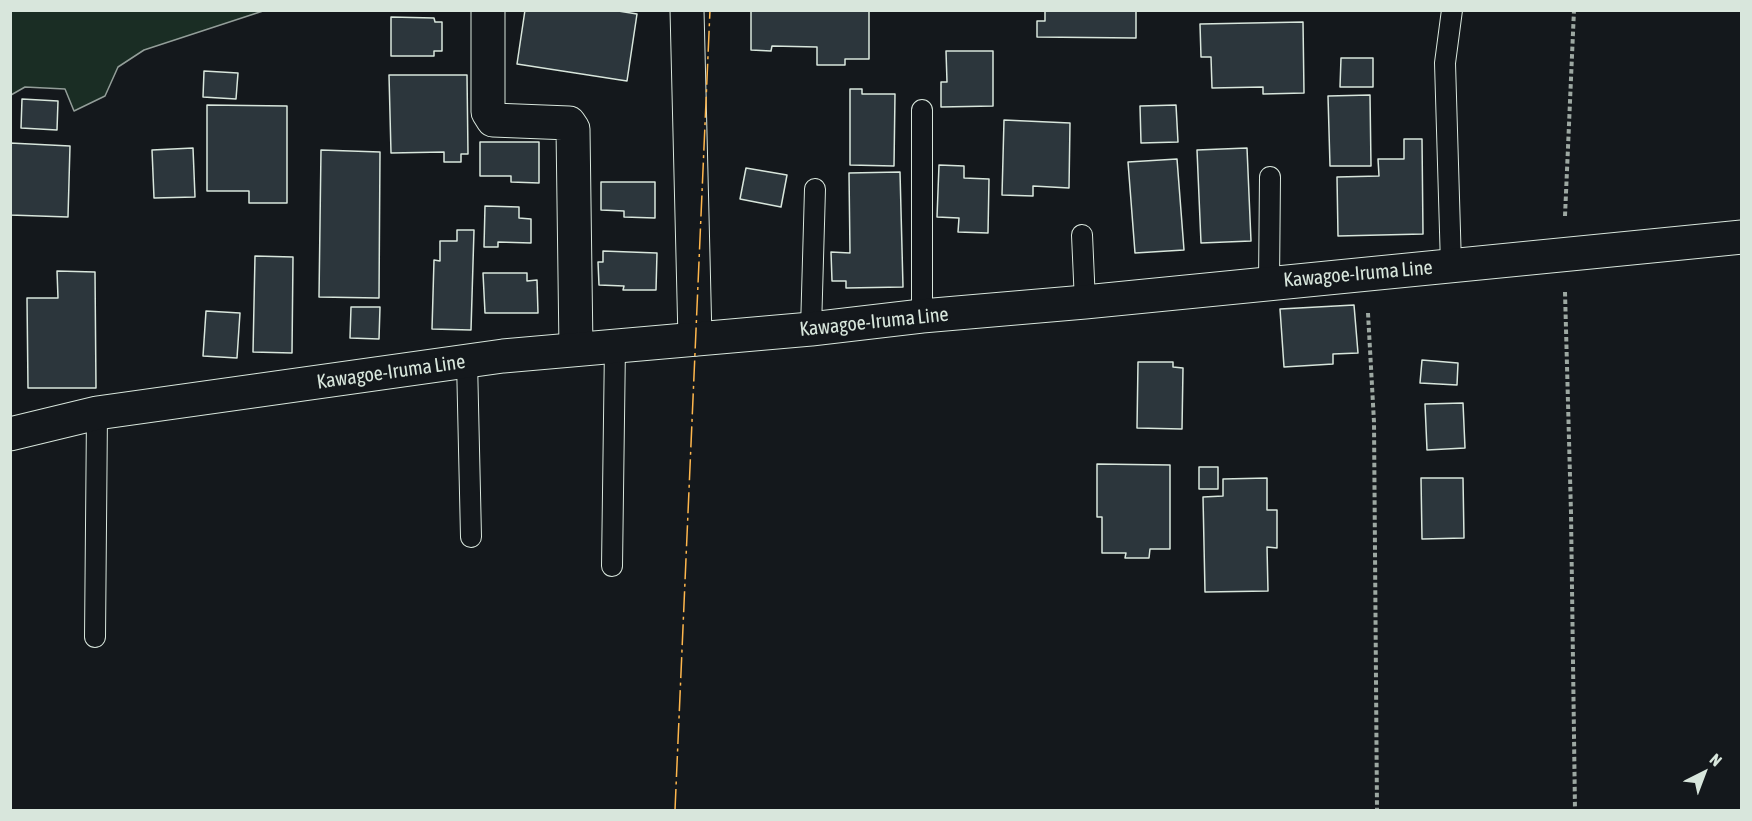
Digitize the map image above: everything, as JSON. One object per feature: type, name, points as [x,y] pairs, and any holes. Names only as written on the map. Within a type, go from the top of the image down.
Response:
[{"type":"main road","points":[[488,10],[488,112],[493,120],[569,123],[573,129],[576,349]]},
{"type":"main road","points":[[687,10],[695,339]]},
{"type":"main road","name":"Kawagoe-Iruma Line","points":[[10,434],[97,413],[467,361],[1742,237]]},
{"type":"lane","points":[[1451,265],[1445,63],[1452,10]]},
{"type":"lane","points":[[922,110],[922,316]]},
{"type":"lane","points":[[1269,282],[1270,177]]},
{"type":"lane","points":[[810,329],[815,189]]},
{"type":"lane","points":[[1082,235],[1085,302]]},
{"type":"lane","points":[[612,566],[615,345]]},
{"type":"lane","points":[[467,361],[471,537]]},
{"type":"lane","points":[[94,637],[97,413]]},
{"type":"path","points":[[1574,10],[1564,254],[1571,513],[1575,810]]},
{"type":"path","points":[[1366,273],[1374,422],[1377,810]]},
{"type":"green space","points":[[11,10],[263,11],[144,50],[118,67],[105,96],[74,111],[65,89],[25,87],[11,95]]},
{"type":"building","points":[[525,10],[612,10],[637,14],[627,81],[517,64]]},
{"type":"building","points":[[751,10],[869,10],[869,59],[845,59],[845,65],[817,65],[817,47],[772,46],[771,51],[751,50]]},
{"type":"building","points":[[1045,10],[1136,10],[1136,38],[1037,37],[1037,21],[1045,21]]},
{"type":"building","points":[[391,17],[434,18],[435,22],[442,22],[442,51],[434,51],[434,56],[391,56]]},
{"type":"building","points":[[1303,22],[1304,93],[1263,94],[1263,87],[1212,88],[1211,57],[1201,57],[1200,24]]},
{"type":"building","points":[[946,51],[993,51],[993,106],[941,107],[941,82],[947,82]]},
{"type":"building","points":[[1341,58],[1373,58],[1373,87],[1340,87]]},
{"type":"building","points":[[204,71],[238,73],[236,99],[203,97]]},
{"type":"building","points":[[389,75],[467,75],[468,154],[461,154],[461,162],[444,162],[444,152],[391,153]]},
{"type":"building","points":[[850,89],[862,89],[862,94],[895,94],[894,166],[850,165]]},
{"type":"building","points":[[1370,95],[1371,166],[1330,166],[1328,96]]},
{"type":"building","points":[[22,99],[58,101],[57,130],[21,128]]},
{"type":"building","points":[[207,105],[287,106],[287,203],[249,203],[249,191],[207,191]]},
{"type":"building","points":[[1176,105],[1178,142],[1141,143],[1140,106]]},
{"type":"building","points":[[1004,120],[1070,123],[1069,188],[1033,186],[1033,196],[1002,195]]},
{"type":"building","points":[[1404,139],[1422,139],[1423,234],[1338,236],[1337,177],[1379,176],[1378,159],[1404,159]]},
{"type":"building","points":[[480,142],[539,142],[539,183],[511,182],[511,176],[480,176]]},
{"type":"building","points":[[10,143],[70,146],[68,217],[10,215]]},
{"type":"building","points":[[193,148],[195,197],[154,198],[152,150]]},
{"type":"building","points":[[1247,148],[1251,241],[1201,243],[1197,150]]},
{"type":"building","points":[[321,150],[380,152],[379,298],[319,297]]},
{"type":"building","points":[[1177,159],[1184,250],[1135,253],[1128,162]]},
{"type":"building","points":[[939,165],[964,166],[964,178],[989,179],[988,233],[958,232],[959,218],[937,217]]},
{"type":"building","points":[[746,168],[787,175],[781,207],[740,199]]},
{"type":"building","points":[[900,172],[903,287],[846,288],[846,281],[832,281],[831,252],[850,253],[849,173]]},
{"type":"building","points":[[601,182],[655,182],[655,218],[624,217],[624,211],[601,210]]},
{"type":"building","points":[[485,206],[519,207],[519,218],[531,219],[531,243],[498,242],[498,247],[484,247]]},
{"type":"building","points":[[457,230],[474,230],[471,330],[432,329],[434,260],[440,261],[440,241],[457,241]]},
{"type":"building","points":[[603,251],[657,253],[656,290],[623,290],[624,286],[599,285],[598,262],[603,262]]},
{"type":"building","points":[[255,256],[293,257],[292,353],[253,352]]},
{"type":"building","points":[[57,271],[95,272],[96,388],[28,388],[27,298],[58,298]]},
{"type":"building","points":[[483,273],[527,273],[527,281],[537,280],[538,313],[485,313]]},
{"type":"building","points":[[1354,305],[1358,353],[1333,354],[1333,364],[1284,367],[1280,309]]},
{"type":"building","points":[[351,307],[380,307],[379,339],[350,338]]},
{"type":"building","points":[[206,311],[240,313],[237,358],[203,356]]},
{"type":"building","points":[[1422,360],[1458,363],[1457,385],[1420,383]]},
{"type":"building","points":[[1138,362],[1173,362],[1173,367],[1183,368],[1182,429],[1137,428]]},
{"type":"building","points":[[1463,403],[1465,448],[1427,450],[1425,404]]},
{"type":"building","points":[[1097,464],[1170,465],[1170,549],[1150,549],[1149,558],[1125,558],[1126,553],[1102,553],[1102,517],[1097,517]]},
{"type":"building","points":[[1199,467],[1218,467],[1218,489],[1199,489]]},
{"type":"building","points":[[1267,478],[1267,510],[1277,510],[1277,548],[1267,547],[1268,591],[1205,592],[1203,497],[1223,496],[1223,479]]},
{"type":"building","points":[[1421,478],[1463,478],[1464,538],[1422,539]]},
{"type":"power","points":[[675,810],[710,10]]}]
